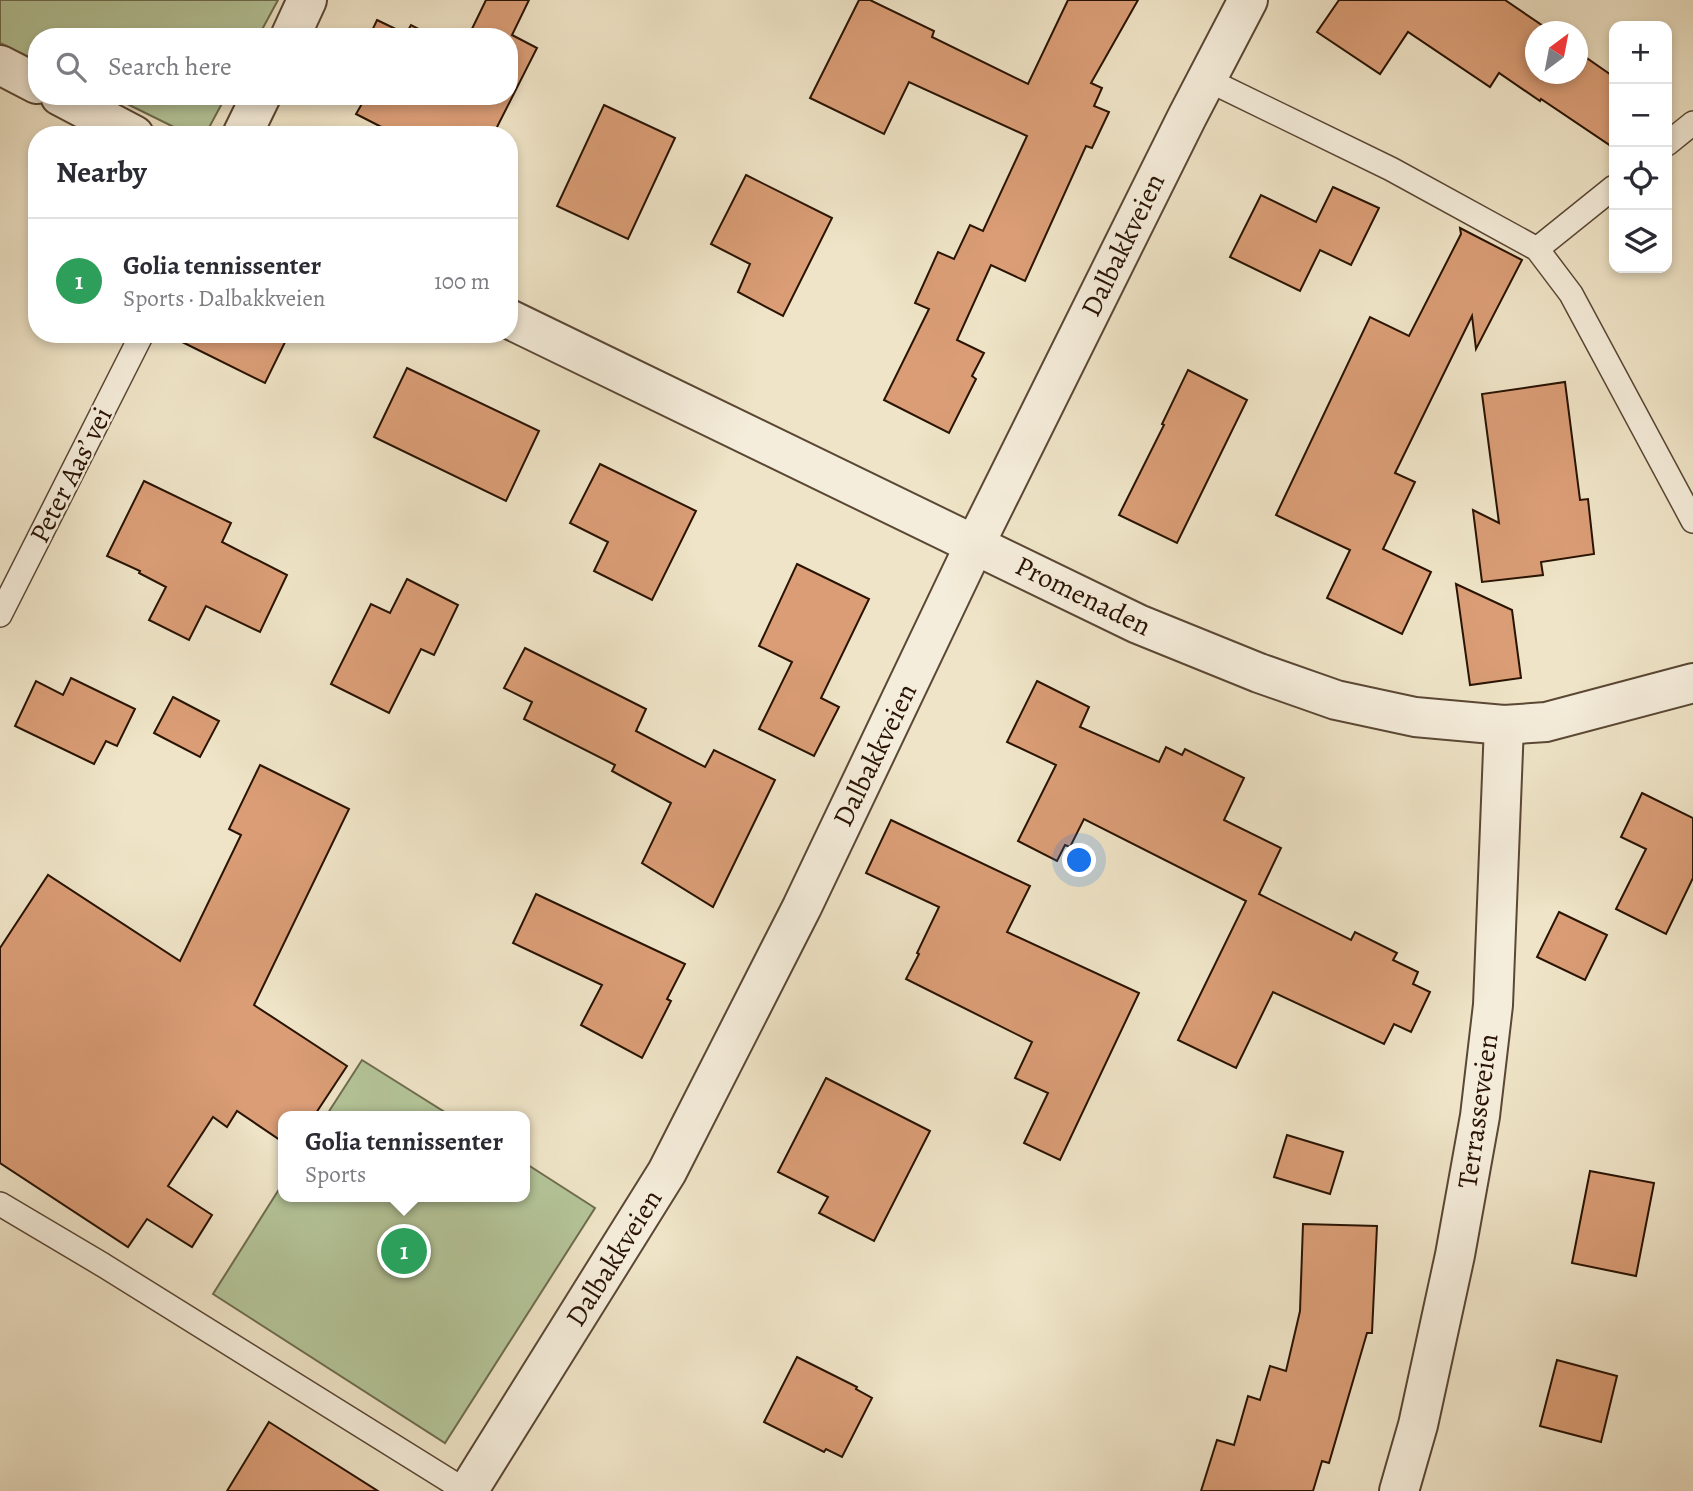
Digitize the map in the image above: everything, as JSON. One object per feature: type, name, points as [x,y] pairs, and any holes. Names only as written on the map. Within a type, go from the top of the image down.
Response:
[{"type":"street","points":[[294,28],[307,0]]},
{"type":"street","name":"Dalbakkveien","points":[[467,1491],[667,1172],[802,907],[975,544],[1206,79],[1248,0]]},
{"type":"street","points":[[0,65],[28,79]]},
{"type":"street","points":[[77,105],[117,126]]},
{"type":"street","points":[[246,126],[257,105]]},
{"type":"street","name":"Promenaden","points":[[518,323],[1138,624],[1272,678],[1336,700],[1415,718],[1504,725],[1546,722],[1693,683]]},
{"type":"street","name":"Terrasseveien","points":[[1399,1491],[1424,1399],[1455,1255],[1480,1116],[1493,1006],[1504,725]]},
{"type":"lane","points":[[1206,79],[1391,169],[1537,248],[1571,294],[1693,521]]},
{"type":"lane","points":[[1672,140],[1693,123]]},
{"type":"lane","points":[[1537,248],[1609,191]]},
{"type":"lane","name":"Peter Aas’ vei","points":[[0,615],[137,343]]},
{"type":"lane","points":[[0,1204],[467,1491]]},
{"type":"green space","points":[[0,0],[278,0],[263,28],[28,28],[28,57],[0,43]]},
{"type":"green space","points":[[129,105],[221,105],[210,126],[172,126]]},
{"type":"green space","points":[[362,1060],[443,1111],[329,1111]]},
{"type":"green space","points":[[530,1166],[595,1208],[445,1443],[213,1294],[278,1191],[278,1202],[530,1202]]},
{"type":"building","points":[[486,0],[529,0],[515,28],[472,28]]},
{"type":"building","points":[[859,0],[870,0],[934,31],[932,37],[1028,84],[1068,0],[1138,0],[1091,83],[1102,88],[1094,106],[1109,112],[1092,148],[1086,146],[1025,281],[991,265],[957,340],[984,353],[972,376],[976,379],[949,433],[884,400],[929,309],[915,303],[938,252],[954,259],[970,225],[983,231],[1027,136],[909,82],[884,134],[810,98]]},
{"type":"building","points":[[1339,0],[1505,0],[1536,21],[1525,21],[1525,84],[1588,84],[1588,59],[1609,74],[1609,145],[1499,73],[1490,87],[1408,32],[1380,74],[1317,32]]},
{"type":"building","points":[[377,20],[394,28],[373,28]]},
{"type":"building","points":[[518,38],[537,48],[518,86]]},
{"type":"building","points":[[361,105],[508,105],[498,126],[379,126],[356,114]]},
{"type":"building","points":[[604,105],[675,138],[628,239],[557,206]]},
{"type":"building","points":[[746,175],[832,218],[783,316],[738,292],[750,264],[711,244]]},
{"type":"building","points":[[1333,187],[1379,208],[1351,265],[1320,250],[1300,291],[1230,257],[1261,195],[1316,222]]},
{"type":"building","points":[[1460,228],[1522,260],[1476,349],[1472,316],[1395,473],[1415,482],[1383,549],[1431,572],[1402,634],[1327,598],[1350,550],[1276,515],[1370,317],[1409,336],[1461,234]]},
{"type":"building","points":[[184,343],[285,343],[265,383]]},
{"type":"building","points":[[407,368],[539,431],[506,501],[374,437]]},
{"type":"building","points":[[1188,370],[1247,400],[1177,543],[1119,515]]},
{"type":"building","points":[[1565,382],[1580,500],[1588,499],[1594,554],[1541,562],[1543,575],[1482,582],[1473,510],[1499,523],[1482,394]]},
{"type":"building","points":[[600,464],[696,511],[652,600],[594,571],[608,542],[570,523]]},
{"type":"building","points":[[144,481],[231,523],[222,542],[287,575],[260,632],[206,606],[189,640],[149,620],[166,587],[107,556]]},
{"type":"building","points":[[797,564],[869,599],[821,698],[839,707],[814,756],[759,729],[792,662],[759,646]]},
{"type":"building","points":[[407,579],[458,605],[434,655],[421,649],[389,713],[331,684],[371,604],[390,613]]},
{"type":"building","points":[[1456,584],[1512,610],[1521,678],[1470,685]]},
{"type":"building","points":[[525,648],[646,709],[636,731],[705,767],[714,750],[775,780],[713,907],[642,863],[671,803],[612,771],[615,765],[524,719],[532,702],[504,688]]},
{"type":"building","points":[[71,678],[135,709],[117,746],[106,741],[94,764],[15,726],[36,681],[63,695]]},
{"type":"building","points":[[1037,681],[1089,707],[1080,727],[1159,762],[1166,747],[1182,755],[1185,749],[1244,778],[1224,820],[1281,848],[1259,894],[1351,940],[1355,932],[1397,953],[1393,960],[1418,972],[1413,984],[1430,992],[1411,1032],[1394,1024],[1384,1044],[1273,992],[1236,1068],[1178,1040],[1246,901],[1084,819],[1070,847],[1065,845],[1057,861],[1018,841],[1056,765],[1007,742]]},
{"type":"building","points":[[173,697],[219,721],[200,757],[154,733]]},
{"type":"building","points":[[260,765],[349,809],[254,1005],[347,1066],[317,1111],[278,1111],[278,1139],[237,1111],[227,1127],[213,1117],[168,1186],[212,1215],[192,1247],[147,1219],[128,1247],[0,1163],[0,948],[48,875],[180,961],[241,835],[229,829]]},
{"type":"building","points":[[1642,793],[1693,818],[1693,878],[1666,934],[1616,909],[1646,849],[1621,837]]},
{"type":"building","points":[[891,820],[1030,886],[1007,932],[1139,993],[1060,1160],[1024,1143],[1048,1093],[1015,1078],[1032,1042],[906,979],[939,907],[866,873]]},
{"type":"building","points":[[536,894],[685,964],[667,999],[671,1001],[642,1058],[581,1025],[602,985],[513,943]]},
{"type":"building","points":[[1559,912],[1607,935],[1585,980],[1537,957]]},
{"type":"building","points":[[826,1078],[930,1131],[874,1241],[819,1213],[828,1197],[778,1172]]},
{"type":"building","points":[[1287,1135],[1343,1152],[1330,1194],[1274,1177]]},
{"type":"building","points":[[1590,1171],[1654,1183],[1636,1276],[1572,1263]]},
{"type":"building","points":[[1303,1224],[1377,1226],[1372,1333],[1367,1333],[1329,1463],[1322,1461],[1313,1491],[1201,1491],[1217,1440],[1234,1445],[1248,1396],[1260,1400],[1270,1366],[1286,1371],[1300,1311]]},
{"type":"building","points":[[797,1357],[857,1387],[856,1389],[872,1398],[842,1457],[826,1449],[824,1452],[764,1422]]},
{"type":"building","points":[[1557,1360],[1617,1376],[1601,1442],[1540,1426]]},
{"type":"building","points":[[269,1422],[378,1491],[227,1491]]},
{"type":"place","name":"Golia tennissenter","points":[[404,1251]]}]
